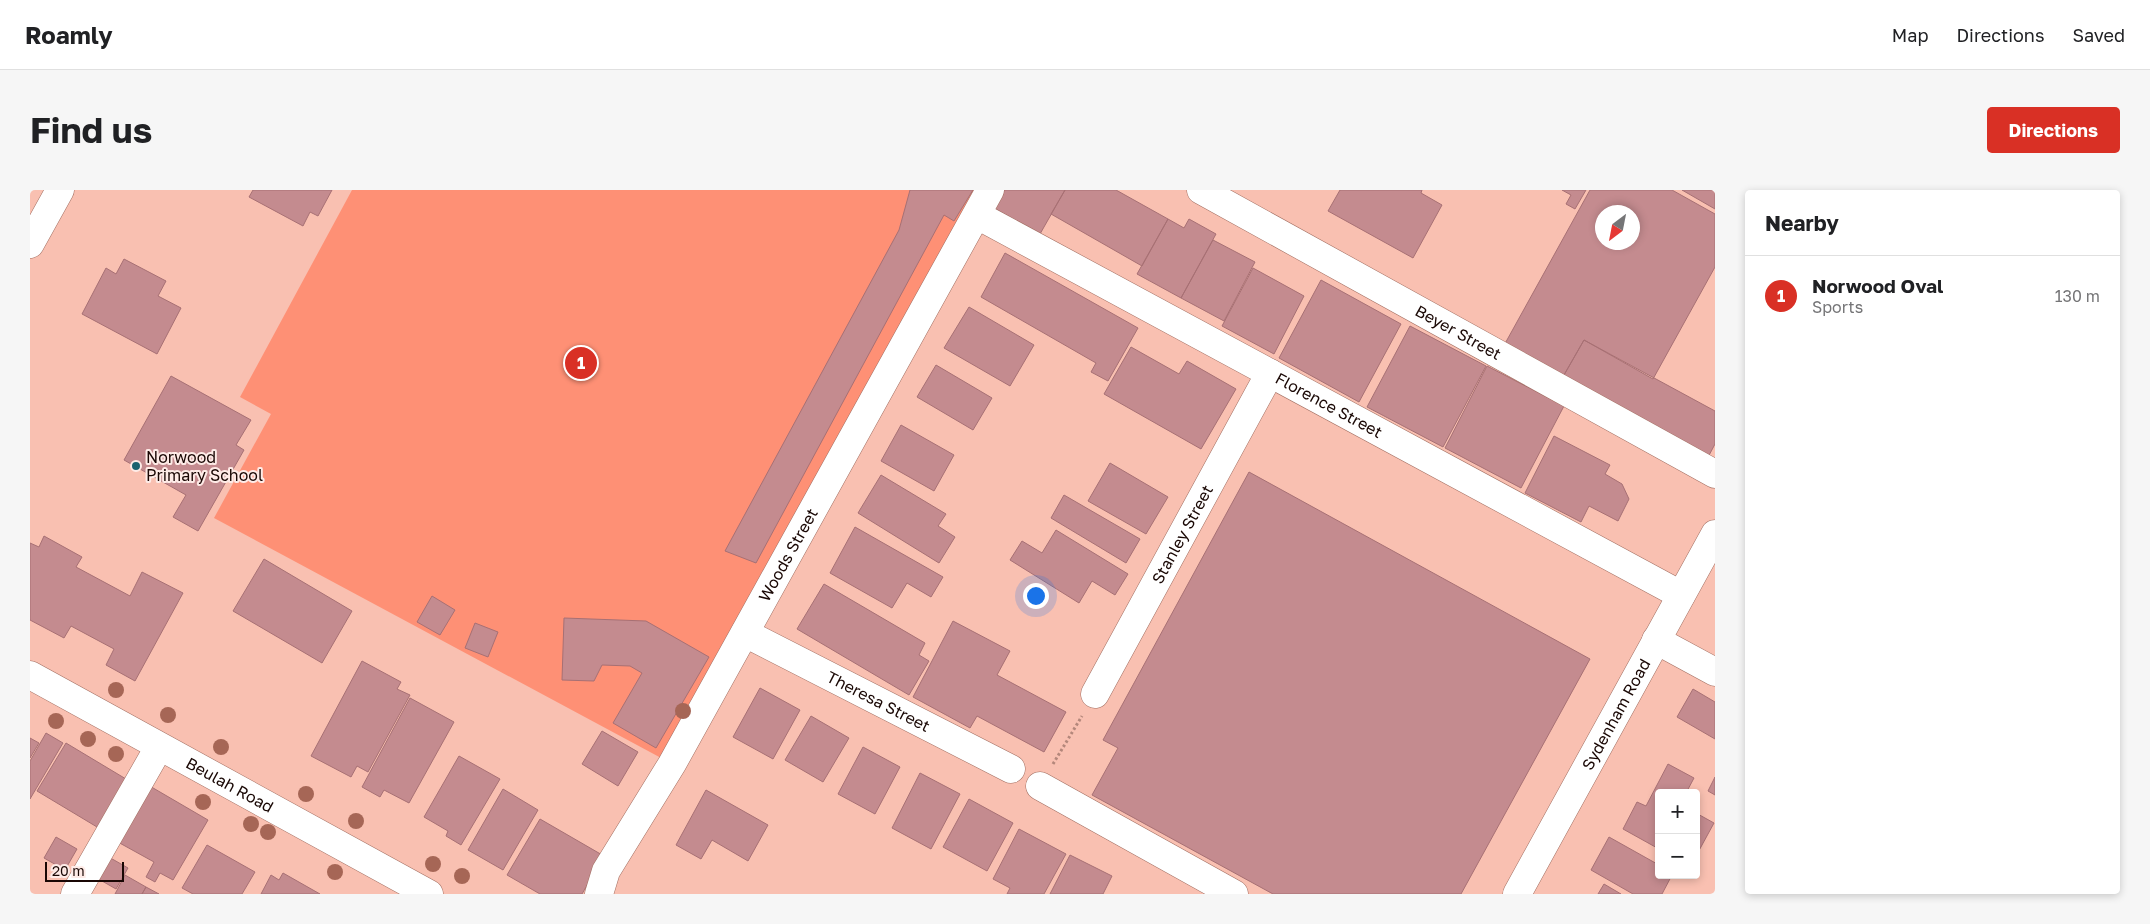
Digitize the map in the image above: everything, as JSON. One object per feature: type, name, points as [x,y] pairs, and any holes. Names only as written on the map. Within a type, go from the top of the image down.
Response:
[{"type":"street","points":[[30,244],[60,190]]},
{"type":"street","name":"Woods Street","points":[[600,894],[606,871],[672,764],[990,190]]},
{"type":"street","name":"Beyer Street","points":[[1200,190],[1715,474]]},
{"type":"street","name":"Florence Street","points":[[977,215],[1681,596]]},
{"type":"street","name":"Stanley Street","points":[[1095,694],[1270,373]]},
{"type":"street","name":"Sydenham Road","points":[[1517,894],[1715,534]]},
{"type":"street","name":"Theresa Street","points":[[745,633],[1011,770]]},
{"type":"street","points":[[1656,640],[1715,672]]},
{"type":"street","name":"Beulah Road","points":[[30,675],[429,894]]},
{"type":"street","points":[[75,894],[159,747]]},
{"type":"street","points":[[1040,786],[1234,894]]},
{"type":"path","points":[[1040,786],[1095,694]]},
{"type":"shaded area","points":[[352,190],[978,190],[663,759],[214,518],[271,414],[240,397]]},
{"type":"building","points":[[253,190],[332,190],[318,216],[310,212],[303,226],[249,197]]},
{"type":"building","points":[[910,190],[973,190],[954,221],[944,215],[756,563],[725,551],[899,230]]},
{"type":"building","points":[[1002,190],[1065,190],[1040,234],[992,207]]},
{"type":"building","points":[[1065,190],[1116,190],[1168,219],[1142,266],[1051,214]]},
{"type":"building","points":[[1340,190],[1422,190],[1421,193],[1442,205],[1413,258],[1328,211]]},
{"type":"building","points":[[1562,190],[1586,190],[1575,209],[1566,204],[1571,195]]},
{"type":"building","points":[[1590,190],[1672,190],[1715,214],[1715,267],[1653,379],[1584,340],[1560,382],[1502,349]]},
{"type":"building","points":[[1682,190],[1715,190],[1715,209]]},
{"type":"building","points":[[1168,219],[1184,228],[1189,219],[1216,234],[1181,298],[1137,274]]},
{"type":"building","points":[[1213,240],[1255,262],[1224,321],[1181,298]]},
{"type":"building","points":[[1005,253],[1138,328],[1108,381],[1091,372],[1096,363],[981,297]]},
{"type":"building","points":[[124,259],[166,281],[158,296],[181,308],[157,354],[82,314],[106,268],[116,274]]},
{"type":"building","points":[[1253,268],[1304,296],[1274,354],[1222,326]]},
{"type":"building","points":[[1321,280],[1401,324],[1359,402],[1279,358]]},
{"type":"building","points":[[969,307],[1034,345],[1010,386],[944,348]]},
{"type":"building","points":[[1410,326],[1486,366],[1443,447],[1367,407]]},
{"type":"building","points":[[1584,340],[1715,411],[1715,444],[1706,461],[1560,382]]},
{"type":"building","points":[[1131,347],[1179,374],[1187,361],[1236,389],[1201,449],[1104,394]]},
{"type":"building","points":[[936,365],[992,398],[973,430],[917,397]]},
{"type":"building","points":[[1487,366],[1564,406],[1521,488],[1445,448]]},
{"type":"building","points":[[171,376],[251,420],[236,445],[244,450],[198,531],[173,517],[186,495],[124,460]]},
{"type":"building","points":[[901,425],[954,455],[934,491],[881,461]]},
{"type":"building","points":[[1554,436],[1610,465],[1605,474],[1622,484],[1629,499],[1618,521],[1589,506],[1581,522],[1525,493]]},
{"type":"building","points":[[1110,463],[1168,497],[1146,534],[1088,501]]},
{"type":"building","points":[[1249,472],[1590,659],[1461,894],[1273,894],[1092,795],[1118,748],[1103,740]]},
{"type":"building","points":[[881,475],[946,514],[938,526],[955,537],[939,563],[858,513]]},
{"type":"building","points":[[1064,495],[1140,539],[1126,563],[1051,518]]},
{"type":"building","points":[[855,527],[943,577],[931,597],[907,583],[892,608],[830,573]]},
{"type":"building","points":[[1056,530],[1128,574],[1115,595],[1092,581],[1079,603],[1010,560],[1022,541],[1042,553]]},
{"type":"building","points":[[44,536],[82,557],[76,567],[130,596],[142,572],[183,593],[135,681],[106,665],[114,649],[71,626],[64,638],[30,620],[30,543],[39,547]]},
{"type":"building","points":[[264,559],[352,611],[322,663],[233,611]]},
{"type":"building","points":[[824,584],[925,643],[919,655],[929,661],[909,695],[797,629]]},
{"type":"building","points":[[432,596],[455,610],[440,635],[417,622]]},
{"type":"building","points":[[564,618],[646,621],[709,657],[656,748],[613,723],[642,673],[630,666],[602,665],[594,681],[562,680]]},
{"type":"building","points":[[953,621],[1010,651],[997,675],[1066,712],[1044,752],[977,716],[970,728],[913,697]]},
{"type":"building","points":[[475,623],[498,632],[488,657],[465,648]]},
{"type":"building","points":[[362,661],[401,682],[397,689],[410,695],[368,772],[357,766],[351,777],[311,756]]},
{"type":"building","points":[[760,688],[800,710],[773,759],[733,737]]},
{"type":"building","points":[[1693,689],[1715,702],[1715,739],[1677,717]]},
{"type":"building","points":[[410,698],[454,722],[409,803],[384,790],[380,797],[362,787]]},
{"type":"building","points":[[811,716],[849,738],[823,782],[785,760]]},
{"type":"building","points":[[602,731],[638,752],[618,786],[582,764]]},
{"type":"building","points":[[46,733],[63,743],[30,799],[30,761]]},
{"type":"building","points":[[30,738],[39,743],[30,758]]},
{"type":"building","points":[[66,743],[131,782],[102,830],[37,791]]},
{"type":"building","points":[[863,747],[900,767],[875,814],[838,794]]},
{"type":"building","points":[[459,756],[500,779],[461,845],[446,836],[448,831],[424,817]]},
{"type":"building","points":[[1668,764],[1694,778],[1688,789],[1655,789],[1655,847],[1623,829],[1637,802],[1646,806]]},
{"type":"building","points":[[920,773],[960,794],[931,849],[892,828]]},
{"type":"building","points":[[1715,777],[1715,795],[1708,791]]},
{"type":"building","points":[[148,785],[208,820],[173,880],[160,873],[155,882],[146,877],[154,862],[116,841]]},
{"type":"building","points":[[503,789],[538,810],[503,870],[468,850]]},
{"type":"building","points":[[706,790],[768,825],[748,861],[712,840],[701,859],[676,845]]},
{"type":"building","points":[[969,799],[1013,823],[987,871],[943,847]]},
{"type":"building","points":[[1700,815],[1714,823],[1700,849]]},
{"type":"building","points":[[540,819],[604,856],[582,894],[540,894],[507,875]]},
{"type":"building","points":[[1019,829],[1066,854],[1044,894],[1007,894],[1010,888],[993,879]]},
{"type":"building","points":[[56,837],[77,849],[65,870],[44,858]]},
{"type":"building","points":[[1609,837],[1655,863],[1655,879],[1670,879],[1662,894],[1633,894],[1591,870]]},
{"type":"building","points":[[207,845],[255,872],[242,894],[193,894],[182,888]]},
{"type":"building","points":[[1070,855],[1112,876],[1103,894],[1050,894]]},
{"type":"building","points":[[107,856],[128,868],[116,889],[95,877]]},
{"type":"building","points":[[283,873],[320,894],[261,894],[271,875],[279,880]]},
{"type":"building","points":[[125,875],[146,887],[142,894],[115,894]]},
{"type":"building","points":[[1604,884],[1621,894],[1598,894]]},
{"type":"building","points":[[146,887],[159,894],[142,894]]},
{"type":"place","name":"Norwood Oval","points":[[581,363]]},
{"type":"place","name":"Norwood Primary School","points":[[136,466]]}]
